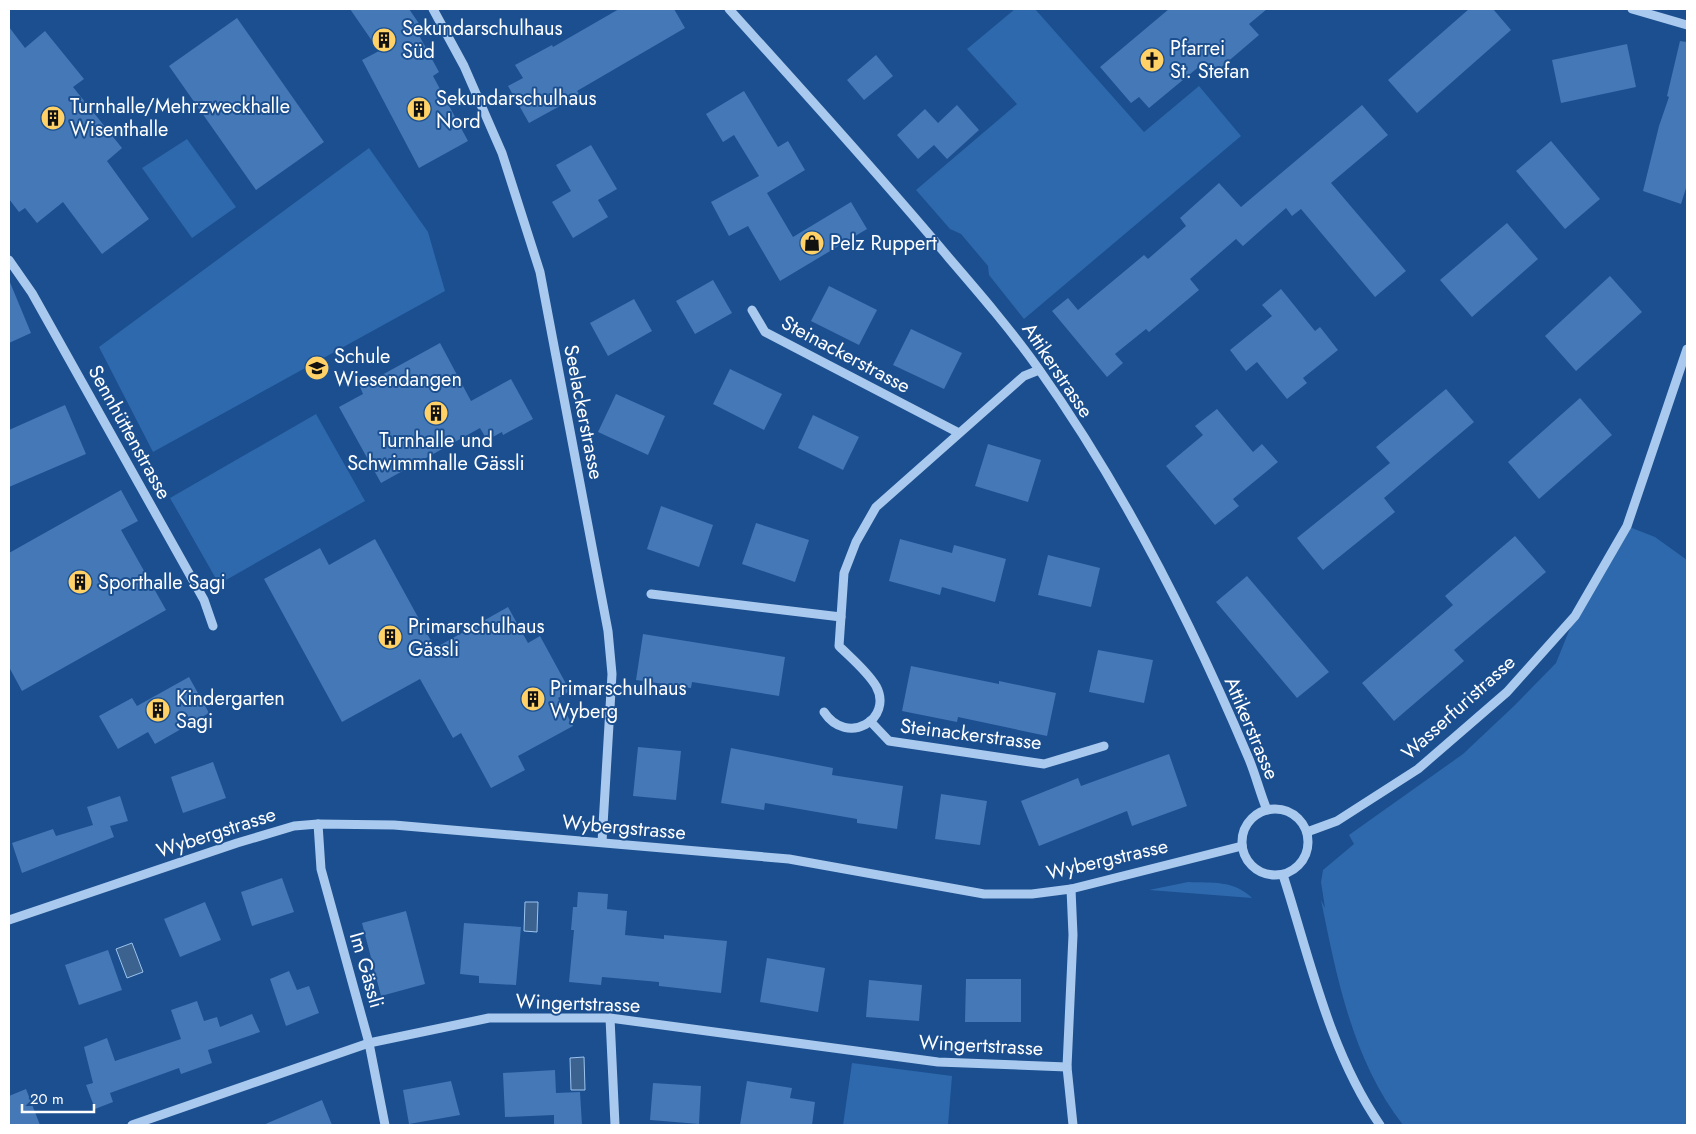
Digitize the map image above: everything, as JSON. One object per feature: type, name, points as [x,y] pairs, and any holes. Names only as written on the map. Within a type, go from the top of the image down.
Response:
[{"type":"street","name":"Seelackerstrasse","points":[[433,9],[464,66],[502,153],[540,272],[608,631],[612,674],[602,842]]},
{"type":"street","name":"Attikerstrasse","points":[[729,9],[904,204],[1009,329],[1039,370],[1111,482],[1166,584],[1225,704],[1250,760],[1267,810]]},
{"type":"street","points":[[1632,9],[1687,25]]},
{"type":"street","name":"Sennhüttenstrasse","points":[[9,260],[32,293],[204,600],[213,626]]},
{"type":"street","name":"Steinackerstrasse","points":[[752,310],[766,332],[959,433]]},
{"type":"street","name":"Wasserfuristrasse","points":[[1307,832],[1337,821],[1418,769],[1508,692],[1574,616],[1627,526],[1687,349]]},
{"type":"street","name":"Steinackerstrasse","points":[[1039,370],[1024,376],[876,507],[856,542],[844,573],[839,646],[870,679],[879,695],[879,705],[870,722],[889,741],[1044,764],[1104,746]]},
{"type":"street","points":[[651,594],[841,617]]},
{"type":"street","points":[[824,712],[829,720],[845,729],[863,726],[870,722]]},
{"type":"street","points":[[1277,809],[1295,816],[1307,832],[1308,846],[1304,859],[1296,869],[1283,875],[1272,876],[1256,870],[1245,857],[1242,846],[1242,834],[1256,815],[1267,810],[1277,809]]},
{"type":"street","name":"Wybergstrasse","points":[[9,920],[237,843],[294,826],[318,824],[394,825],[789,859],[984,894],[1032,894],[1071,889],[1242,846]]},
{"type":"street","name":"Im Gässli","points":[[318,824],[321,869],[369,1043],[385,1125]]},
{"type":"street","points":[[1283,875],[1335,1037],[1362,1096],[1380,1125]]},
{"type":"street","points":[[1071,889],[1073,934],[1067,1067],[1073,1125]]},
{"type":"street","name":"Wingertstrasse","points":[[132,1125],[369,1043],[489,1018],[610,1018],[938,1062],[1067,1067]]},
{"type":"street","points":[[610,1018],[615,1125]]},
{"type":"shaded area","points":[[1015,9],[1035,9],[1144,132],[1199,86],[1241,136],[1024,319],[989,275],[988,266],[961,234],[950,229],[916,190],[1017,104],[967,49]]},
{"type":"shaded area","points":[[187,139],[236,207],[192,238],[142,168]]},
{"type":"shaded area","points":[[369,148],[428,232],[445,291],[153,452],[99,347]]},
{"type":"shaded area","points":[[316,414],[365,501],[219,584],[170,498]]},
{"type":"shaded area","points":[[1627,526],[1655,537],[1687,560],[1687,1125],[1403,1125],[1371,1074],[1349,1018],[1321,900],[1325,908],[1321,882],[1323,870],[1354,844],[1349,835],[1463,754],[1556,663],[1575,616]]},
{"type":"shaded area","points":[[1188,882],[1230,885],[1245,892],[1252,898],[1149,890]]},
{"type":"shaded area","points":[[525,902],[538,902],[537,932],[524,931]]},
{"type":"shaded area","points":[[132,943],[143,972],[127,978],[116,949]]},
{"type":"shaded area","points":[[584,1057],[585,1090],[571,1090],[570,1058]]},
{"type":"shaded area","points":[[852,1063],[952,1076],[948,1125],[843,1125]]},
{"type":"building","name":"Sekundarschulhaus Nord","points":[[350,9],[409,9],[420,25],[415,28],[439,72],[433,76],[468,141],[419,168],[362,60],[379,51]]},
{"type":"building","points":[[619,9],[674,9],[685,28],[577,91],[580,95],[529,123],[508,86],[523,78],[515,65],[552,45],[553,47]]},
{"type":"building","name":"Pfarrei St. Stefan","points":[[1169,9],[1267,9],[1249,24],[1259,35],[1211,76],[1201,65],[1149,108],[1139,97],[1131,103],[1100,67]]},
{"type":"building","points":[[1469,9],[1493,9],[1511,30],[1417,113],[1388,80]]},
{"type":"building","points":[[237,18],[324,142],[256,190],[169,66]]},
{"type":"building","name":"Turnhalle/Mehrzweckhalle Wisenthalle","points":[[9,27],[25,48],[45,31],[84,79],[73,87],[122,148],[107,161],[149,219],[102,254],[63,202],[37,223],[25,208],[19,212],[9,199]]},
{"type":"building","points":[[1680,41],[1687,42],[1687,185],[1681,204],[1643,191],[1659,126],[1669,97],[1667,96]]},
{"type":"building","points":[[1627,44],[1636,87],[1561,103],[1552,60]]},
{"type":"building","points":[[876,55],[893,76],[864,100],[847,80]]},
{"type":"building","points":[[744,91],[778,147],[788,141],[805,170],[767,193],[793,237],[851,202],[867,229],[780,281],[748,226],[729,236],[711,202],[759,176],[734,135],[723,142],[706,114]]},
{"type":"building","points":[[957,105],[979,130],[947,159],[934,145],[918,159],[897,135],[925,109],[938,123]]},
{"type":"building","points":[[1362,105],[1388,135],[1331,183],[1406,271],[1375,297],[1301,209],[1292,216],[1286,208],[1243,246],[1236,239],[1190,279],[1199,290],[1149,332],[1146,329],[1115,354],[1123,363],[1107,377],[1052,311],[1068,298],[1078,310],[1144,255],[1148,259],[1186,226],[1180,218],[1219,183],[1241,207]]},
{"type":"building","points":[[1551,141],[1600,199],[1565,229],[1516,171]]},
{"type":"building","points":[[591,145],[617,189],[598,200],[608,217],[573,238],[552,202],[571,191],[556,165]]},
{"type":"building","points":[[1507,223],[1538,259],[1472,317],[1440,280]]},
{"type":"building","points":[[1610,276],[1642,312],[1576,371],[1545,336]]},
{"type":"building","points":[[9,280],[31,333],[9,343]]},
{"type":"building","points":[[713,280],[732,313],[695,334],[676,301]]},
{"type":"building","points":[[829,286],[877,310],[859,345],[811,321]]},
{"type":"building","points":[[1281,289],[1315,331],[1320,327],[1338,350],[1303,378],[1307,383],[1287,399],[1257,362],[1246,371],[1230,350],[1272,316],[1262,305]]},
{"type":"building","points":[[634,299],[652,331],[608,356],[590,323]]},
{"type":"building","points":[[911,329],[962,353],[944,389],[893,365]]},
{"type":"building","name":"Turnhalle und Schwimmhalle Gässli","points":[[440,343],[471,401],[511,379],[533,419],[503,435],[502,432],[487,440],[480,428],[381,483],[339,407],[363,394],[360,387]]},
{"type":"building","points":[[730,369],[782,394],[764,430],[713,404]]},
{"type":"building","points":[[1446,389],[1474,422],[1384,498],[1395,512],[1323,570],[1297,538],[1390,463],[1376,447]]},
{"type":"building","points":[[616,394],[665,416],[648,455],[598,432]]},
{"type":"building","points":[[1580,398],[1612,435],[1539,499],[1508,462]]},
{"type":"building","points":[[65,405],[86,454],[9,487],[9,430]]},
{"type":"building","points":[[1217,409],[1253,452],[1262,444],[1278,462],[1233,499],[1239,506],[1215,525],[1166,466],[1203,435],[1195,426]]},
{"type":"building","points":[[813,415],[859,437],[843,470],[798,448]]},
{"type":"building","points":[[988,444],[1041,460],[1028,502],[975,486]]},
{"type":"building","name":"Sporthalle Sagi","points":[[121,490],[138,521],[121,530],[166,610],[22,691],[9,667],[9,553]]},
{"type":"building","points":[[661,506],[713,525],[699,567],[647,549]]},
{"type":"building","points":[[756,523],[809,540],[795,582],[742,564]]},
{"type":"building","points":[[1515,536],[1546,572],[1454,650],[1464,661],[1394,721],[1362,683],[1453,605],[1445,596]]},
{"type":"building","points":[[375,539],[435,648],[508,607],[528,643],[540,636],[570,691],[558,698],[573,726],[518,756],[525,770],[491,788],[461,733],[453,738],[420,679],[342,722],[264,579],[320,548],[329,565]]},
{"type":"building","points":[[900,539],[952,553],[954,545],[1006,559],[995,602],[942,587],[940,595],[889,581]]},
{"type":"building","points":[[1048,555],[1100,568],[1091,607],[1038,595]]},
{"type":"building","points":[[1247,576],[1329,672],[1297,698],[1216,602]]},
{"type":"building","points":[[643,634],[785,657],[779,696],[692,682],[691,688],[636,680]]},
{"type":"building","points":[[1098,650],[1153,660],[1144,703],[1089,692]]},
{"type":"building","points":[[911,666],[999,684],[999,681],[1056,693],[1047,736],[958,717],[957,722],[902,711]]},
{"type":"building","name":"Kindergarten Sagi","points":[[189,677],[209,713],[155,744],[148,732],[118,749],[99,716],[132,698],[137,706]]},
{"type":"building","points":[[638,747],[681,751],[676,800],[633,796]]},
{"type":"building","points":[[731,748],[833,768],[832,775],[903,786],[897,829],[857,823],[857,819],[765,803],[764,810],[721,803]]},
{"type":"building","points":[[1169,754],[1187,806],[1132,826],[1127,811],[1039,846],[1021,801],[1078,778],[1081,786]]},
{"type":"building","points":[[213,762],[226,798],[183,813],[171,777]]},
{"type":"building","points":[[941,794],[987,801],[980,845],[935,839]]},
{"type":"building","points":[[120,796],[128,821],[110,826],[114,837],[22,873],[12,843],[53,829],[56,836],[93,825],[87,807]]},
{"type":"building","points":[[282,878],[294,912],[252,926],[241,892]]},
{"type":"building","points":[[578,892],[608,894],[607,909],[627,911],[625,935],[664,939],[664,935],[727,941],[721,993],[659,986],[659,982],[602,977],[601,985],[569,982],[574,930],[571,930],[573,907],[577,907]]},
{"type":"building","points":[[205,902],[221,940],[180,957],[164,919]]},
{"type":"building","points":[[406,911],[425,984],[381,996],[362,923]]},
{"type":"building","points":[[464,923],[521,927],[516,985],[479,983],[479,976],[460,974]]},
{"type":"building","points":[[108,950],[122,990],[79,1005],[65,965]]},
{"type":"building","points":[[767,958],[825,968],[818,1012],[760,1002]]},
{"type":"building","points":[[289,971],[297,990],[309,986],[319,1013],[286,1026],[270,979]]},
{"type":"building","points":[[966,979],[1021,979],[1021,1022],[965,1022]]},
{"type":"building","points":[[869,980],[922,985],[919,1021],[866,1017]]},
{"type":"building","points":[[197,1001],[204,1021],[217,1017],[220,1027],[252,1014],[260,1032],[208,1050],[212,1063],[181,1074],[179,1068],[110,1093],[113,1102],[95,1109],[86,1085],[93,1083],[84,1047],[107,1038],[115,1061],[181,1039],[171,1010]]},
{"type":"building","points":[[555,1070],[556,1093],[580,1092],[582,1125],[554,1125],[554,1115],[505,1117],[503,1073]]},
{"type":"building","points":[[451,1081],[460,1115],[409,1124],[403,1090]]},
{"type":"building","points":[[747,1081],[792,1088],[790,1098],[815,1102],[812,1125],[740,1125]]},
{"type":"building","points":[[653,1083],[701,1086],[699,1124],[650,1120]]},
{"type":"building","points":[[26,1089],[40,1125],[9,1125],[9,1096]]},
{"type":"building","points":[[322,1100],[332,1125],[263,1125]]},
{"type":"place","name":"Sekundarschulhaus Süd","points":[[384,40]]},
{"type":"place","name":"Pfarrei St. Stefan","points":[[1152,60]]},
{"type":"place","name":"Sekundarschulhaus Nord","points":[[419,109]]},
{"type":"place","name":"Turnhalle/Mehrzweckhalle Wisenthalle","points":[[53,118]]},
{"type":"place","name":"Pelz Ruppert","points":[[812,243]]},
{"type":"place","name":"Schule Wiesendangen","points":[[317,368]]},
{"type":"place","name":"Turnhalle und Schwimmhalle Gässli","points":[[436,413]]},
{"type":"place","name":"Sporthalle Sagi","points":[[80,582]]},
{"type":"place","name":"Primarschulhaus Gässli","points":[[390,637]]},
{"type":"place","name":"Primarschulhaus Wyberg","points":[[533,699]]},
{"type":"place","name":"Kindergarten Sagi","points":[[158,710]]}]
